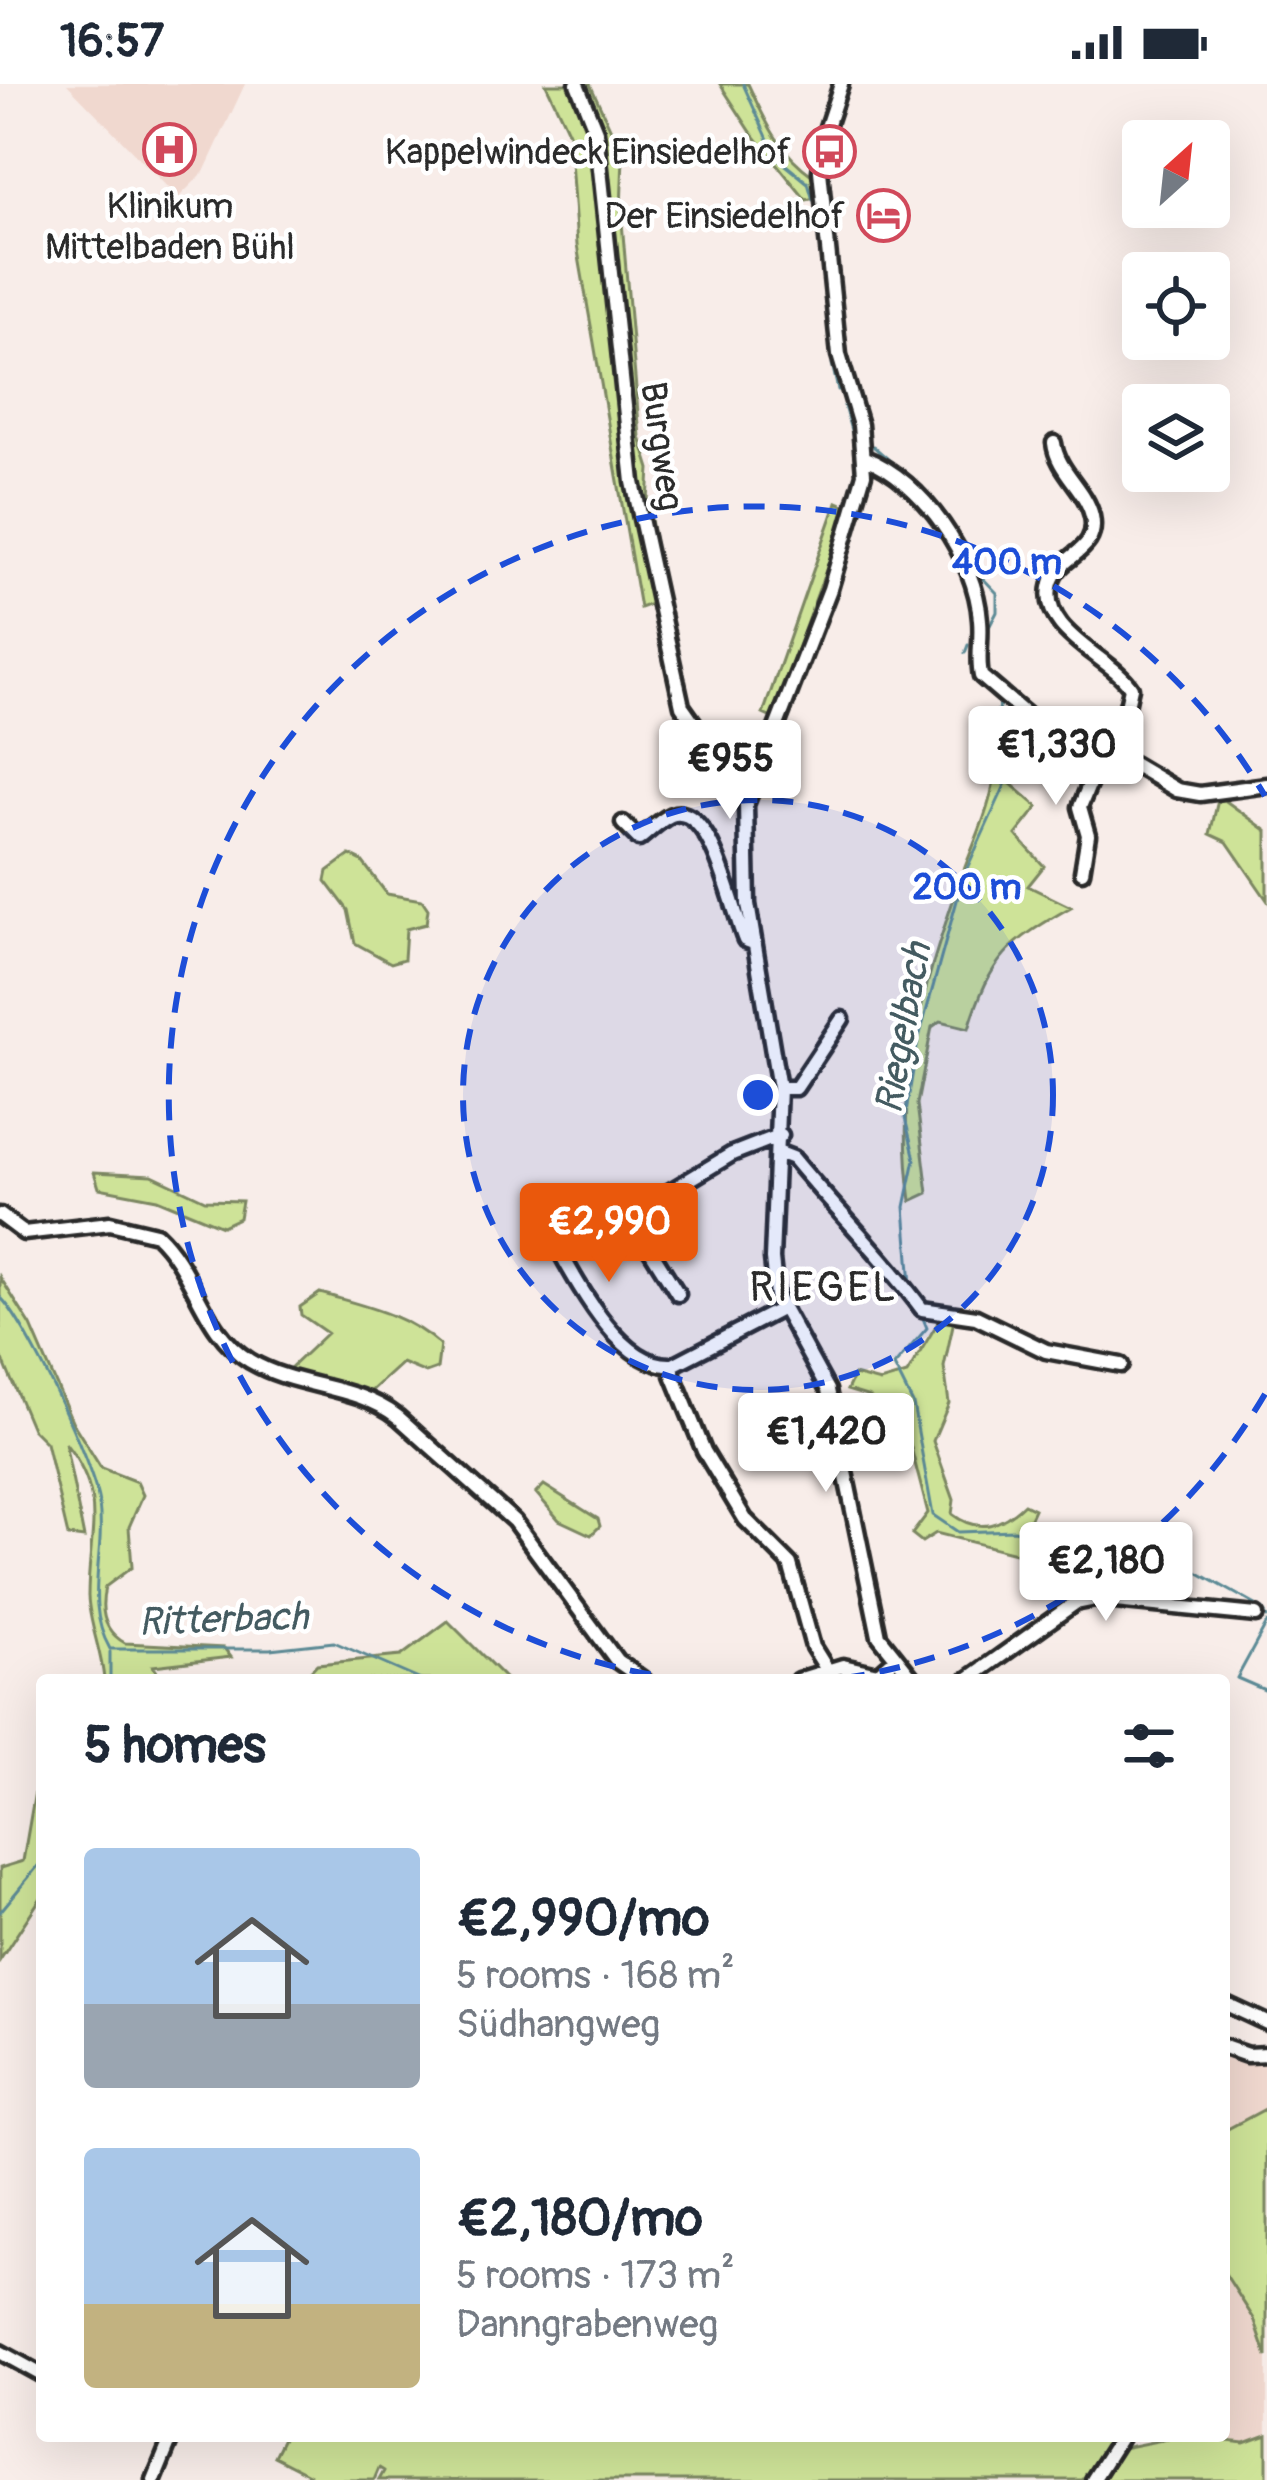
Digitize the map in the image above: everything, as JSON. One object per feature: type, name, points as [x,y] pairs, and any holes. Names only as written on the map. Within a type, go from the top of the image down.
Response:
[{"type":"street","name":"Burgweg","points":[[577,84],[596,131],[633,482],[682,706],[727,770],[751,791]]},
{"type":"street","points":[[842,84],[826,130],[820,171],[839,355],[865,458],[830,590],[751,791],[743,840],[753,943],[779,1088],[781,1135],[772,1259],[781,1309],[828,1390],[875,1623],[909,1674]]},
{"type":"street","points":[[1054,443],[1055,456],[1090,509],[1093,528],[1091,541],[1056,574],[1052,597],[1067,632],[1131,688],[1108,757],[1080,807],[1088,853],[1082,872]]},
{"type":"street","points":[[865,458],[907,484],[945,526],[978,605],[979,666],[986,682],[1056,740],[1108,757],[1187,793],[1267,785]]},
{"type":"street","points":[[623,823],[639,838],[681,814],[708,832],[737,924],[745,940],[753,943]]},
{"type":"street","points":[[779,1088],[796,1088],[842,1019]]},
{"type":"street","points":[[678,1294],[645,1249],[629,1216],[732,1154],[781,1135]]},
{"type":"street","points":[[780,1153],[793,1158],[849,1227],[870,1239],[922,1309],[976,1317],[1046,1351],[1121,1365]]},
{"type":"street","points":[[0,1215],[24,1233],[110,1223],[156,1234],[223,1338],[270,1371],[362,1396],[398,1417],[514,1521],[617,1661],[635,1674]]},
{"type":"street","points":[[543,1222],[612,1334],[651,1364],[674,1365],[781,1309]]},
{"type":"street","points":[[674,1365],[704,1451],[745,1519],[790,1564],[813,1646],[826,1668]]},
{"type":"street","points":[[975,1674],[1075,1603],[1095,1599],[1256,1615]]},
{"type":"street","points":[[882,1674],[895,1659]]},
{"type":"street","points":[[812,1674],[826,1668],[861,1674]]},
{"type":"street","points":[[1230,2006],[1267,2023]]},
{"type":"street","points":[[1230,2049],[1247,2055],[1267,2054]]},
{"type":"street","points":[[0,2353],[36,2372]]},
{"type":"street","points":[[154,2480],[164,2442]]},
{"type":"street","points":[[1093,2480],[1117,2442]]},
{"type":"shaded area","name":"Klinikum Mittelbaden Bühl","points":[[67,84],[245,84],[204,172],[178,198]]},
{"type":"shaded area","points":[[1230,2044],[1260,2055],[1267,2065],[1267,2108],[1230,2128]]},
{"type":"shaded area","points":[[1230,2281],[1254,2319],[1267,2357],[1267,2435],[1244,2443],[1230,2439]]},
{"type":"green space","points":[[546,84],[590,84],[623,156],[621,210],[640,437],[650,469],[648,501],[664,599],[640,608],[577,245],[569,133]]},
{"type":"green space","points":[[720,84],[748,84],[782,146],[813,176],[815,198],[806,200],[751,132]]},
{"type":"green space","points":[[837,502],[849,507],[772,718],[763,714]]},
{"type":"green space","points":[[1003,777],[1038,807],[1016,835],[1044,866],[1028,886],[1071,907],[1005,954],[985,984],[969,1028],[941,1021],[932,1027],[917,1104],[928,1193],[911,1201],[906,1118],[922,1003],[994,781]]},
{"type":"green space","points":[[1219,796],[1267,831],[1267,900],[1227,842],[1210,834]]},
{"type":"green space","points":[[350,855],[362,861],[387,894],[422,900],[428,909],[426,924],[406,929],[404,959],[391,963],[355,943],[348,910],[326,881],[328,871]]},
{"type":"green space","points":[[94,1172],[152,1175],[205,1200],[242,1201],[239,1218],[222,1226],[157,1199],[99,1188]]},
{"type":"green space","points":[[0,1277],[31,1326],[73,1423],[101,1468],[137,1482],[143,1495],[129,1527],[132,1567],[105,1587],[103,1611],[108,1626],[125,1643],[224,1648],[231,1657],[153,1666],[159,1674],[103,1674],[88,1596],[93,1517],[87,1481],[65,1443],[84,1538],[68,1536],[46,1443],[32,1429],[0,1353]]},
{"type":"green space","points":[[320,1293],[384,1312],[427,1334],[440,1345],[437,1369],[426,1373],[402,1363],[369,1393],[286,1372],[327,1333],[301,1315],[300,1307]]},
{"type":"green space","points":[[940,1319],[954,1320],[944,1367],[949,1403],[933,1441],[954,1500],[952,1514],[981,1526],[999,1522],[1024,1504],[1034,1509],[1018,1544],[1027,1556],[936,1533],[922,1542],[912,1534],[928,1513],[904,1421],[883,1417],[870,1397],[847,1390],[854,1375],[880,1382],[907,1374]]},
{"type":"green space","points":[[544,1485],[598,1519],[600,1526],[591,1535],[559,1520],[536,1493]]},
{"type":"green space","points":[[448,1621],[501,1674],[308,1674],[317,1664],[401,1656]]},
{"type":"green space","points":[[36,1786],[36,1905],[0,1960],[0,1868],[23,1861]]},
{"type":"green space","points":[[1267,2108],[1267,2357],[1254,2319],[1230,2281],[1230,2128]]},
{"type":"green space","points":[[1267,2435],[1267,2480],[1104,2480],[1122,2448],[1152,2442],[1245,2443]]},
{"type":"green space","points":[[281,2442],[1110,2442],[1087,2480],[379,2480],[384,2471],[379,2468],[374,2480],[299,2480],[309,2474],[274,2456]]},
{"type":"waterway","points":[[743,84],[776,157],[808,183],[813,200]]},
{"type":"waterway","points":[[815,216],[820,246]]},
{"type":"waterway","points":[[821,257],[830,349]]},
{"type":"waterway","points":[[832,364],[838,390]]},
{"type":"waterway","points":[[844,406],[853,437]]},
{"type":"waterway","points":[[873,446],[912,480]]},
{"type":"waterway","points":[[976,571],[997,593],[997,612],[987,631]]},
{"type":"waterway","points":[[965,653],[968,645]]},
{"type":"waterway","points":[[980,685],[1000,704],[990,733]]},
{"type":"waterway","name":"Riegelbach","points":[[911,1285],[905,1207],[915,1159],[905,1118],[918,1041],[964,875],[1017,759]]},
{"type":"waterway","name":"Ritterbach","points":[[0,1297],[41,1363],[95,1486],[100,1523],[96,1596],[110,1649],[270,1649],[334,1642],[407,1674]]},
{"type":"waterway","name":"Riegelbach","points":[[922,1316],[927,1328],[894,1366],[913,1404],[933,1515],[958,1532],[1014,1530],[1190,1568],[1263,1609],[1267,1618]]},
{"type":"waterway","name":"Riegelbach","points":[[1267,1623],[1237,1678],[1267,1691]]},
{"type":"waterway","points":[[110,1652],[110,1674]]},
{"type":"waterway","points":[[0,1912],[36,1868]]},
{"type":"place","name":"Klinikum Mittelbaden Bühl","points":[[170,149]]},
{"type":"place","name":"Kappelwindeck Einsiedelhof","points":[[830,151]]},
{"type":"place","name":"Der Einsiedelhof","points":[[884,215]]},
{"type":"district","name":"RIEGEL","points":[[824,1286]]}]
